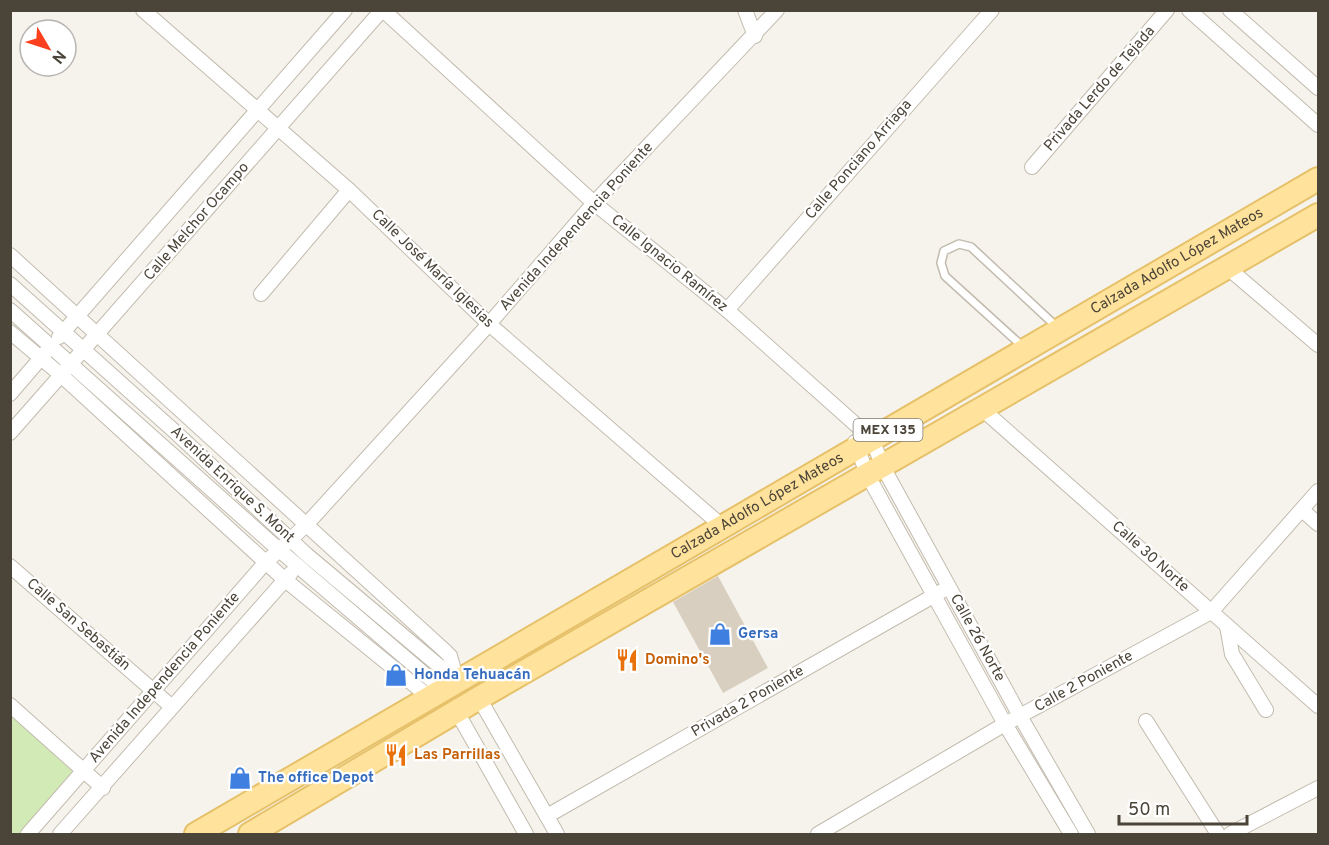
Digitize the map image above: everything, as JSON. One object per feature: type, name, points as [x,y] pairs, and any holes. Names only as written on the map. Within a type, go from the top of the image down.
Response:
[{"type":"main road","name":"Calzada Adolfo López Mateos","points":[[196,834],[1318,178]]},
{"type":"main road","name":"Calzada Adolfo López Mateos","points":[[250,834],[479,698],[1318,215]]},
{"type":"street","name":"Calle José María Iglesias","points":[[143,10],[349,190],[489,324],[722,526]]},
{"type":"street","name":"Calle Melchor Ocampo","points":[[10,393],[345,10]]},
{"type":"street","name":"Calle Melchor Ocampo","points":[[10,433],[382,10]]},
{"type":"street","name":"Calle Ignacio Ramírez","points":[[382,10],[594,203],[727,310],[850,420],[864,443]]},
{"type":"street","points":[[745,10],[754,36]]},
{"type":"street","name":"Avenida Independencia Poniente","points":[[27,834],[265,563],[306,525],[489,324],[594,203],[777,10]]},
{"type":"street","name":"Calle Ponciano Arriaga","points":[[727,310],[992,10]]},
{"type":"street","name":"Privada Lerdo de Tejada","points":[[1032,167],[1167,10]]},
{"type":"street","points":[[1189,10],[1318,125]]},
{"type":"street","points":[[1230,10],[1317,84],[1296,105]]},
{"type":"street","points":[[261,294],[349,190]]},
{"type":"street","points":[[10,255],[99,333],[450,656],[443,690],[284,579],[61,375],[10,332]]},
{"type":"street","points":[[1228,268],[1318,345]]},
{"type":"street","name":"Avenida Enrique S. Mont","points":[[10,284],[290,538],[443,690]]},
{"type":"street","name":"Avenida Enrique S. Mont","points":[[10,310],[297,566],[443,690]]},
{"type":"street","name":"Calle 30 Norte","points":[[981,408],[1318,706]]},
{"type":"street","name":"Calle 26 Norte","points":[[864,443],[934,595],[1005,724],[1071,834]]},
{"type":"street","name":"Calle 26 Norte","points":[[875,471],[948,586],[1088,834]]},
{"type":"street","name":"Calle 2 Poniente","points":[[818,834],[1005,724],[1211,612],[1318,491]]},
{"type":"street","points":[[1302,510],[1318,524]]},
{"type":"street","points":[[306,525],[307,555]]},
{"type":"street","name":"Avenida Independencia Poniente","points":[[60,834],[307,555]]},
{"type":"street","name":"Calle San Sebastián","points":[[10,566],[172,707]]},
{"type":"street","name":"Privada 2 Poniente","points":[[547,816],[948,586]]},
{"type":"street","points":[[1227,627],[1232,654],[1266,710]]},
{"type":"street","points":[[479,698],[557,834]]},
{"type":"street","points":[[10,705],[103,788]]},
{"type":"street","points":[[457,712],[521,832]]},
{"type":"street","points":[[1146,721],[1218,834]]},
{"type":"street","points":[[1230,834],[1318,788]]},
{"type":"lane","points":[[1025,350],[945,276],[941,263],[944,251],[959,244],[971,247],[1059,330]]},
{"type":"green space","points":[[10,705],[83,770],[28,834],[11,834]]},
{"type":"building","name":"Gersa","points":[[718,576],[768,668],[723,693],[673,602]]},
{"type":"place","name":"Gersa","points":[[720,634]]},
{"type":"place","name":"Domino's","points":[[627,660]]},
{"type":"place","name":"Honda Tehuacán","points":[[396,675]]},
{"type":"place","name":"Las Parrillas","points":[[396,755]]},
{"type":"place","name":"The office Depot","points":[[240,778]]}]
